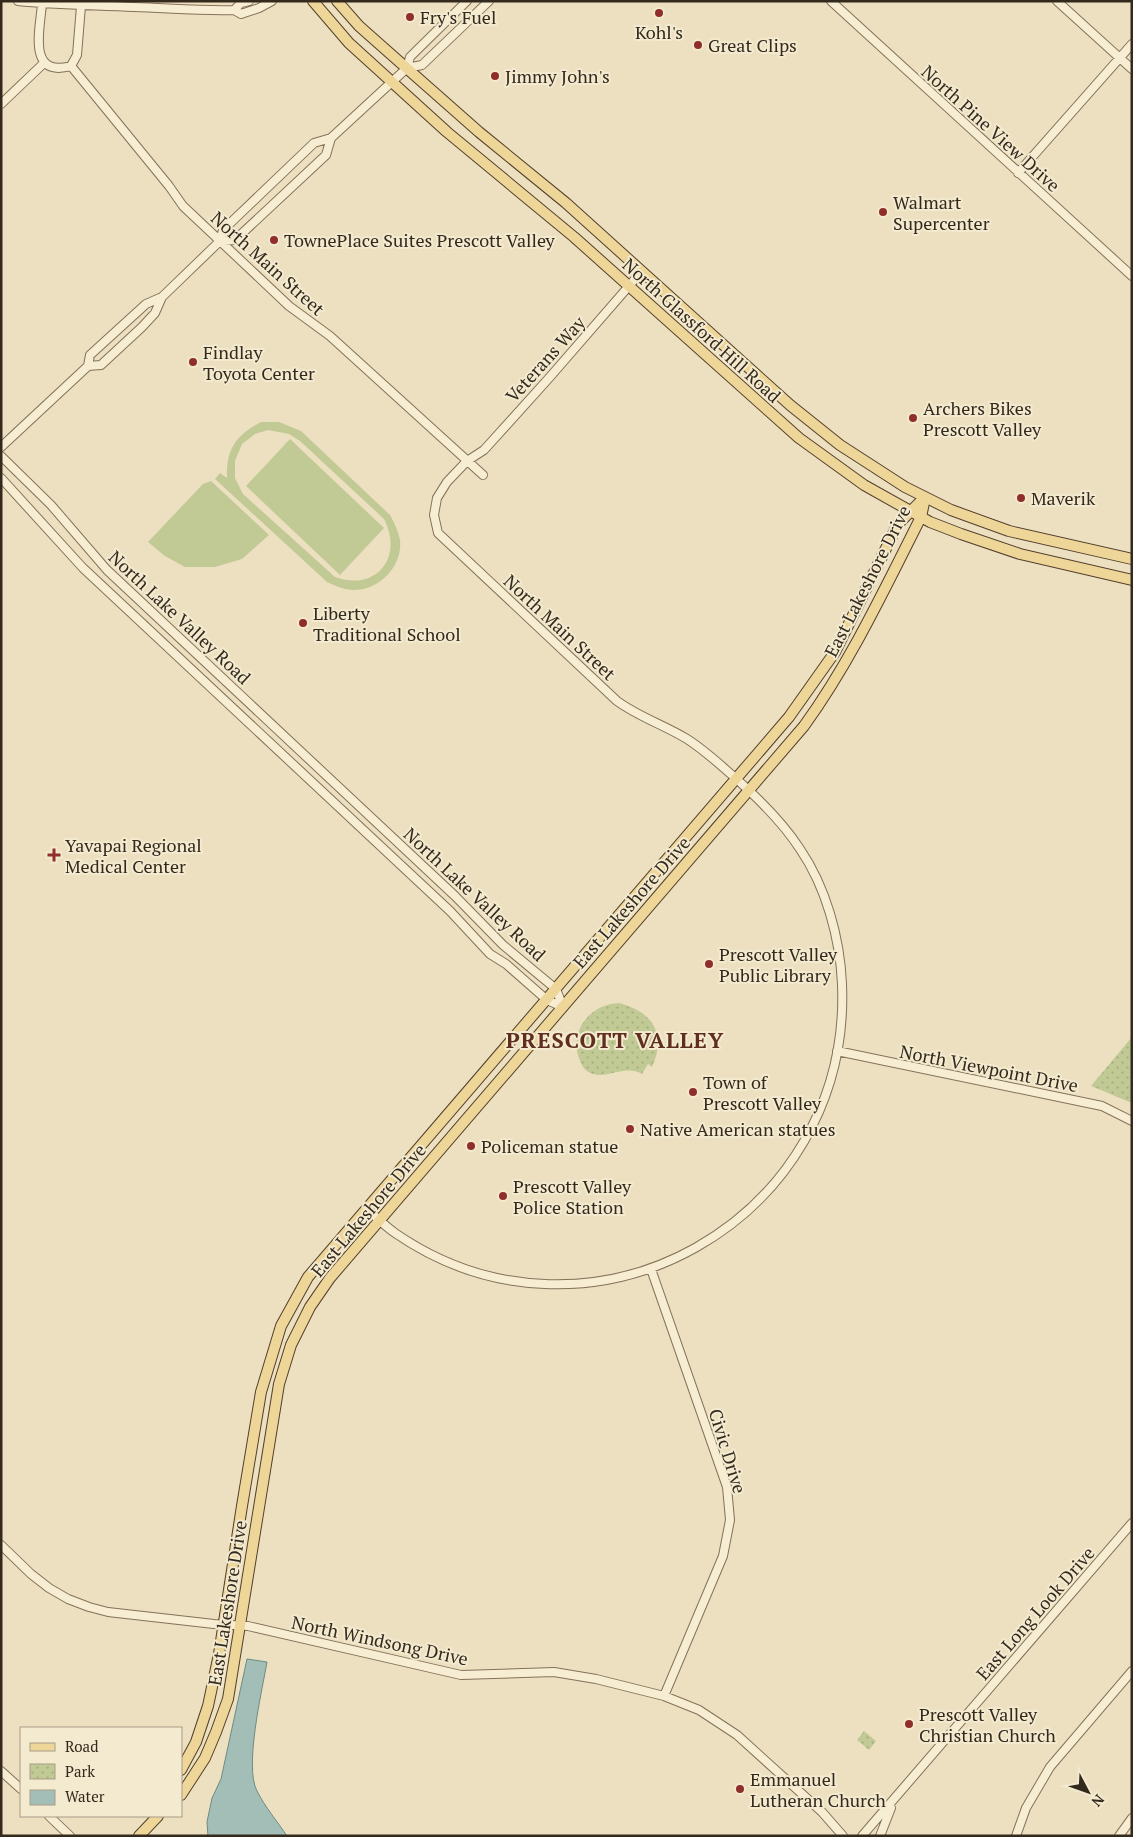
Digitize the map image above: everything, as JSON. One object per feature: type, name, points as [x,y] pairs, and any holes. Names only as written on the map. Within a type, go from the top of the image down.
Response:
[{"type":"main road","name":"North Glassford Hill Road","points":[[313,1],[349,43],[447,132],[542,208],[799,438],[864,485],[930,522],[961,534],[1020,554],[1132,580]]},
{"type":"main road","name":"North Glassford Hill Road","points":[[337,1],[366,32],[406,68],[486,138],[566,203],[790,405],[832,440],[890,478],[950,510],[1009,530],[1132,559]]},
{"type":"main road","name":"East Lakeshore Drive","points":[[182,1768],[196,1742],[208,1706],[224,1624],[260,1400],[271,1355],[281,1326],[308,1277],[737,779],[789,716],[835,652],[898,524],[925,498]]},
{"type":"main road","name":"East Lakeshore Drive","points":[[182,1793],[205,1758],[228,1699],[279,1384],[291,1345],[310,1307],[330,1278],[804,726],[847,659],[921,517],[925,498]]},
{"type":"main road","points":[[835,652],[847,659]]},
{"type":"main road","points":[[260,1400],[275,1404]]},
{"type":"main road","points":[[139,1836],[157,1817]]},
{"type":"street","points":[[18,1],[81,6],[133,6],[210,11],[234,10],[241,14],[272,1]]},
{"type":"street","points":[[234,10],[241,3],[249,1]]},
{"type":"street","points":[[1,447],[88,366],[90,355],[146,304],[162,296],[220,241],[223,230],[314,143],[331,138],[392,82],[406,68],[410,57],[467,1]]},
{"type":"street","points":[[406,68],[422,65],[489,1]]},
{"type":"street","name":"North Pine View Drive","points":[[830,1],[1132,276]]},
{"type":"street","points":[[1057,1],[1132,69]]},
{"type":"street","points":[[42,4],[38,53],[44,63],[52,68],[70,66],[77,55],[81,6]]},
{"type":"street","points":[[1018,173],[1132,44]]},
{"type":"street","points":[[1,104],[44,63]]},
{"type":"street","name":"North Main Street","points":[[70,66],[169,186],[183,206],[289,306],[330,336],[483,475]]},
{"type":"street","points":[[220,241],[235,240],[326,155],[331,138]]},
{"type":"street","name":"Veterans Way","points":[[467,461],[484,450],[642,271]]},
{"type":"street","points":[[88,366],[101,365],[142,327],[155,313],[162,296]]},
{"type":"street","name":"North Lake Valley Road","points":[[1,456],[51,505],[107,570],[455,896],[503,944],[556,989]]},
{"type":"street","name":"North Main Street","points":[[367,1209],[402,1238],[434,1255],[460,1266],[499,1278],[536,1283],[582,1283],[651,1270],[697,1248],[741,1217],[773,1185],[793,1159],[813,1124],[827,1091],[837,1051],[842,1015],[841,972],[831,916],[818,883],[801,849],[779,821],[749,789],[704,750],[684,738],[632,713],[617,701],[438,533],[434,515],[437,498],[447,482],[467,461]]},
{"type":"street","name":"North Lake Valley Road","points":[[1,478],[83,568],[450,911],[490,954],[506,964],[547,1000],[562,1007]]},
{"type":"street","points":[[556,989],[562,1007]]},
{"type":"street","name":"North Viewpoint Drive","points":[[837,1051],[1102,1106],[1132,1121]]},
{"type":"street","name":"Civic Drive","points":[[651,1270],[727,1487],[730,1520],[723,1556],[664,1696]]},
{"type":"street","name":"East Long Look Drive","points":[[862,1836],[1132,1523]]},
{"type":"street","name":"North Windsong Drive","points":[[1,1545],[31,1574],[49,1588],[68,1599],[108,1612],[240,1625],[461,1675],[554,1672],[596,1679],[664,1696],[699,1710],[737,1735],[822,1812],[843,1836]]},
{"type":"street","points":[[1016,1836],[1026,1808],[1050,1767],[1132,1671]]},
{"type":"street","points":[[1,1770],[20,1789]]},
{"type":"street","points":[[880,1836],[887,1815],[901,1791]]},
{"type":"street","points":[[50,1817],[70,1836]]},
{"type":"street","points":[[1119,1836],[1132,1818]]},
{"type":"green space","points":[[261,422],[279,422],[301,431],[390,515],[400,540],[400,550],[393,568],[387,576],[371,586],[352,590],[327,582],[215,479],[220,473],[227,478],[228,459],[234,444],[252,427]],"holes":[[[268,430],[289,434],[300,441],[384,519],[391,546],[388,558],[382,568],[374,575],[363,580],[335,577],[243,494],[235,478],[235,461],[242,444],[255,434]]]},
{"type":"green space","points":[[290,439],[384,528],[340,575],[246,486]]},
{"type":"green space","points":[[211,481],[269,535],[242,559],[215,567],[185,567],[165,556],[148,542],[203,484]]},
{"type":"green space","points":[[619,1003],[641,1012],[654,1026],[658,1044],[652,1067],[648,1064],[642,1074],[635,1071],[620,1071],[600,1075],[593,1074],[584,1069],[579,1058],[577,1038],[580,1029],[591,1013],[600,1008]]},
{"type":"green space","points":[[1132,1037],[1132,1103],[1091,1086]]},
{"type":"green space","points":[[864,1731],[876,1741],[869,1750],[857,1740]]},
{"type":"water","points":[[247,1659],[267,1662],[255,1728],[252,1765],[253,1780],[260,1797],[287,1836],[208,1836],[207,1822],[212,1798],[221,1779]]},
{"type":"place","name":"Kohl's","points":[[659,13]]},
{"type":"place","name":"Fry's Fuel","points":[[410,17]]},
{"type":"place","name":"Great Clips","points":[[698,45]]},
{"type":"place","name":"Jimmy John's","points":[[495,76]]},
{"type":"place","name":"Walmart Supercenter","points":[[883,212]]},
{"type":"place","name":"TownePlace Suites Prescott Valley","points":[[274,240]]},
{"type":"place","name":"Findlay Toyota Center","points":[[193,362]]},
{"type":"place","name":"Archers Bikes Prescott Valley","points":[[913,418]]},
{"type":"place","name":"Maverik","points":[[1021,498]]},
{"type":"place","name":"Liberty Traditional School","points":[[303,623]]},
{"type":"place","name":"Yavapai Regional Medical Center","points":[[54,855]]},
{"type":"place","name":"Prescott Valley Public Library","points":[[709,964]]},
{"type":"place","name":"Town of Prescott Valley","points":[[693,1092]]},
{"type":"place","name":"Native American statues","points":[[630,1129]]},
{"type":"place","name":"Policeman statue","points":[[471,1146]]},
{"type":"place","name":"Prescott Valley Police Station","points":[[503,1196]]},
{"type":"place","name":"Prescott Valley Christian Church","points":[[909,1724]]},
{"type":"place","name":"Emmanuel Lutheran Church","points":[[740,1789]]},
{"type":"district","name":"PRESCOTT VALLEY","points":[[615,1039]]}]
